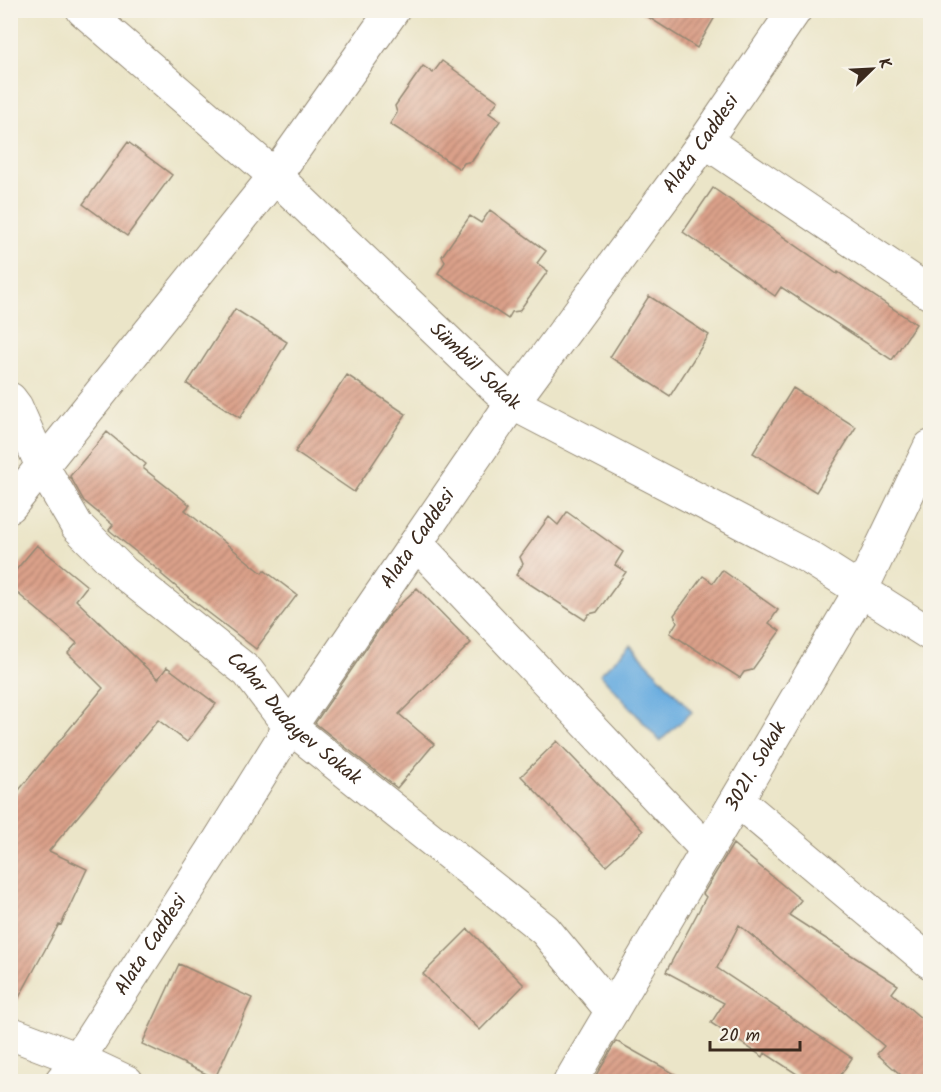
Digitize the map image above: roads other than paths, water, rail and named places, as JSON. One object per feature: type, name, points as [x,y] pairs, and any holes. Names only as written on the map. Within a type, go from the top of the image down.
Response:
[{"type":"street","name":"Sümbül Sokak","points":[[83,10],[275,176],[512,403],[810,558],[930,634]]},
{"type":"street","points":[[10,506],[275,176],[393,10]]},
{"type":"street","name":"Alata Caddesi","points":[[69,1070],[212,852],[290,727],[416,543],[512,403],[705,141],[795,10]]},
{"type":"street","points":[[705,141],[930,293]]},
{"type":"street","name":"Cahar Dudayev Sokak","points":[[10,399],[16,407],[42,466],[77,526],[124,573],[248,672],[290,727],[544,930],[612,1011]]},
{"type":"street","points":[[10,412],[42,466]]},
{"type":"street","name":"3021. Sokak","points":[[570,1082],[861,590],[930,447]]},
{"type":"street","points":[[416,543],[707,850]]},
{"type":"street","points":[[737,800],[930,962]]},
{"type":"street","points":[[10,1033],[69,1070],[127,1082]]},
{"type":"water","points":[[631,645],[692,712],[660,741],[600,674]]}]
